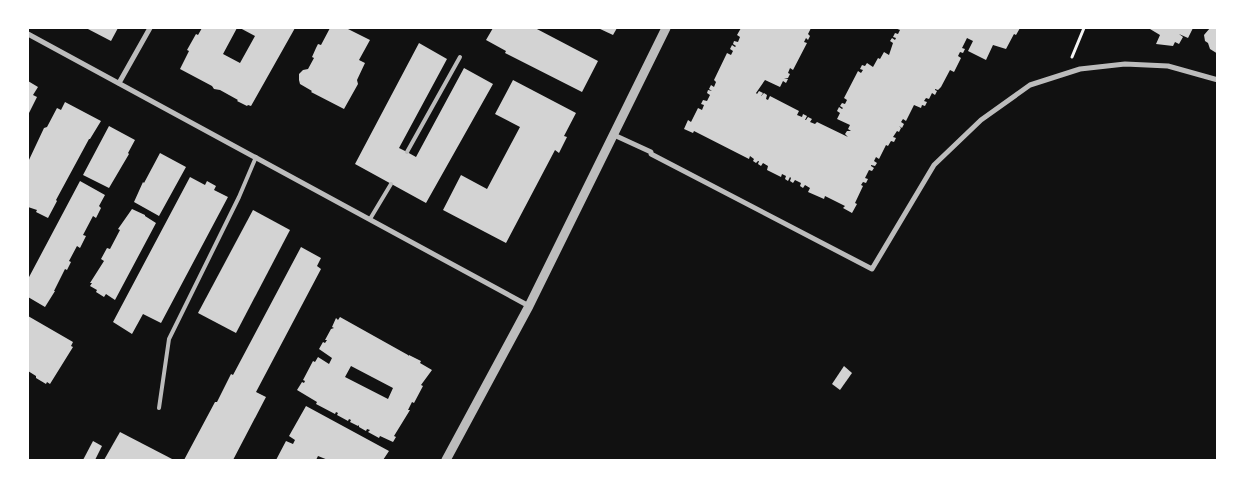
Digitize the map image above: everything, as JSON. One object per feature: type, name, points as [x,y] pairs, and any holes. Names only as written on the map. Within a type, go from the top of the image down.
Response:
[{"type":"street","points":[[120,83],[150,28]]},
{"type":"street","points":[[446,460],[529,306],[666,28]]},
{"type":"street","points":[[28,34],[529,306]]},
{"type":"street","points":[[614,135],[651,152],[651,154],[872,268],[934,165],[981,120],[1030,85],[1080,69],[1124,64],[1168,66],[1218,80]]},
{"type":"lane","points":[[406,152],[460,57]]},
{"type":"lane","points":[[159,408],[168,339],[239,197],[256,157]]},
{"type":"lane","points":[[370,219],[390,184]]},
{"type":"path","points":[[1065,74],[1084,28]]},
{"type":"building","points":[[86,28],[118,28],[111,41]]},
{"type":"building","points":[[202,28],[237,28],[223,54],[240,63],[255,36],[240,28],[295,28],[251,106],[247,106],[180,69],[189,51],[187,50],[196,34],[198,35]]},
{"type":"building","points":[[330,28],[346,28],[370,40],[359,60],[365,63],[357,80],[358,84],[344,109],[311,92],[300,84],[299,80],[299,74],[303,70],[308,69],[318,44],[321,45]]},
{"type":"building","points":[[493,28],[535,28],[598,61],[582,92],[505,53],[506,51],[486,40]]},
{"type":"building","points":[[598,28],[617,28],[613,35]]},
{"type":"building","points":[[741,28],[811,28],[808,40],[806,38],[804,42],[807,43],[793,70],[790,68],[788,78],[784,78],[788,79],[786,83],[783,81],[780,87],[765,80],[756,93],[759,91],[763,93],[761,96],[764,93],[767,95],[766,99],[768,100],[770,96],[799,111],[797,115],[802,117],[803,114],[807,116],[805,120],[808,117],[812,119],[810,122],[815,124],[817,122],[848,137],[845,134],[847,131],[851,131],[848,129],[850,125],[837,119],[840,113],[837,111],[839,107],[843,108],[840,106],[842,103],[845,104],[847,100],[844,98],[858,71],[861,73],[863,70],[860,69],[862,65],[865,66],[867,63],[873,67],[884,52],[889,55],[893,43],[890,41],[892,38],[895,40],[896,38],[893,37],[895,33],[898,34],[900,30],[895,28],[1020,28],[1016,35],[1014,34],[1006,49],[993,45],[986,60],[968,51],[973,41],[967,38],[962,48],[965,49],[958,56],[961,58],[954,72],[950,70],[941,87],[938,90],[935,89],[937,91],[935,95],[932,93],[929,99],[926,98],[924,101],[927,102],[925,106],[922,105],[921,108],[914,105],[906,121],[903,119],[901,122],[904,124],[902,128],[899,126],[901,128],[893,137],[896,138],[894,142],[891,141],[888,146],[886,145],[879,159],[876,157],[874,161],[877,163],[875,166],[871,165],[874,168],[872,171],[869,170],[865,178],[868,179],[866,183],[863,182],[861,185],[863,186],[852,213],[843,208],[845,206],[825,196],[824,199],[808,192],[810,188],[805,185],[803,188],[800,186],[801,183],[795,180],[793,183],[790,181],[790,177],[788,181],[785,179],[786,176],[782,174],[781,177],[767,170],[768,166],[763,163],[761,166],[758,164],[759,161],[756,163],[750,156],[749,159],[694,131],[693,133],[684,129],[688,120],[691,122],[698,108],[702,110],[704,105],[701,104],[703,100],[707,101],[710,95],[707,93],[708,90],[712,91],[709,89],[711,85],[714,87],[716,82],[714,80],[727,53],[731,55],[733,51],[730,49],[732,45],[736,46],[733,44],[734,41],[738,42],[740,37],[737,35]]},
{"type":"building","points":[[1151,28],[1193,28],[1188,38],[1179,34],[1183,37],[1179,44],[1175,42],[1173,46],[1156,44],[1160,35]]},
{"type":"building","points":[[1210,28],[1218,28],[1218,54],[1210,49],[1205,41],[1204,35]]},
{"type":"building","points":[[419,43],[447,59],[399,148],[416,157],[464,68],[493,84],[426,203],[355,164]]},
{"type":"building","points":[[513,80],[576,113],[564,136],[567,137],[559,153],[555,150],[506,243],[443,210],[461,175],[487,189],[520,127],[495,114]]},
{"type":"building","points":[[28,81],[38,87],[33,95],[37,97],[28,115]]},
{"type":"building","points":[[65,102],[101,121],[89,139],[48,218],[36,212],[37,210],[28,207],[28,162],[44,128],[47,127],[57,108],[61,110]]},
{"type":"building","points":[[109,126],[135,140],[109,188],[83,175]]},
{"type":"building","points":[[160,153],[186,167],[159,216],[134,202]]},
{"type":"building","points":[[190,177],[205,185],[207,181],[216,186],[214,190],[228,197],[161,323],[143,314],[132,334],[113,322]]},
{"type":"building","points":[[80,181],[105,195],[99,206],[101,208],[96,218],[93,216],[83,235],[86,236],[80,248],[77,246],[69,261],[71,262],[67,270],[65,269],[45,307],[28,297],[28,279]]},
{"type":"building","points":[[132,209],[156,223],[115,300],[106,294],[104,297],[96,292],[97,290],[90,286],[92,283],[90,283],[104,261],[101,259],[107,248],[110,249],[120,230],[118,229]]},
{"type":"building","points":[[253,210],[290,230],[236,333],[198,313]]},
{"type":"building","points":[[301,247],[321,258],[317,266],[321,269],[256,392],[266,397],[233,460],[184,460],[231,374],[233,375]]},
{"type":"building","points":[[28,316],[73,342],[71,346],[73,347],[50,384],[47,382],[46,384],[28,371]]},
{"type":"building","points":[[340,317],[408,356],[421,361],[420,363],[432,370],[421,385],[423,386],[414,403],[412,402],[408,410],[410,410],[394,436],[396,437],[393,442],[380,436],[379,438],[368,432],[370,430],[367,429],[366,431],[359,427],[359,425],[350,422],[351,420],[349,419],[348,421],[337,415],[338,413],[336,412],[335,414],[316,404],[317,402],[297,390],[302,382],[304,383],[305,381],[303,380],[313,361],[315,362],[318,357],[329,364],[332,358],[319,349],[323,342],[325,343],[327,340],[325,340],[331,329],[334,328],[332,327],[336,318],[338,320]],"holes":[[[351,366],[393,388],[388,399],[345,377]]]},
{"type":"building","points":[[844,366],[852,373],[840,390],[832,384]]},
{"type":"building","points":[[306,406],[389,451],[383,460],[328,460],[318,456],[316,460],[276,460],[286,441],[293,444],[295,440],[289,436]]},
{"type":"building","points":[[120,432],[174,460],[104,460]]},
{"type":"building","points":[[93,441],[102,446],[95,460],[83,460]]}]
